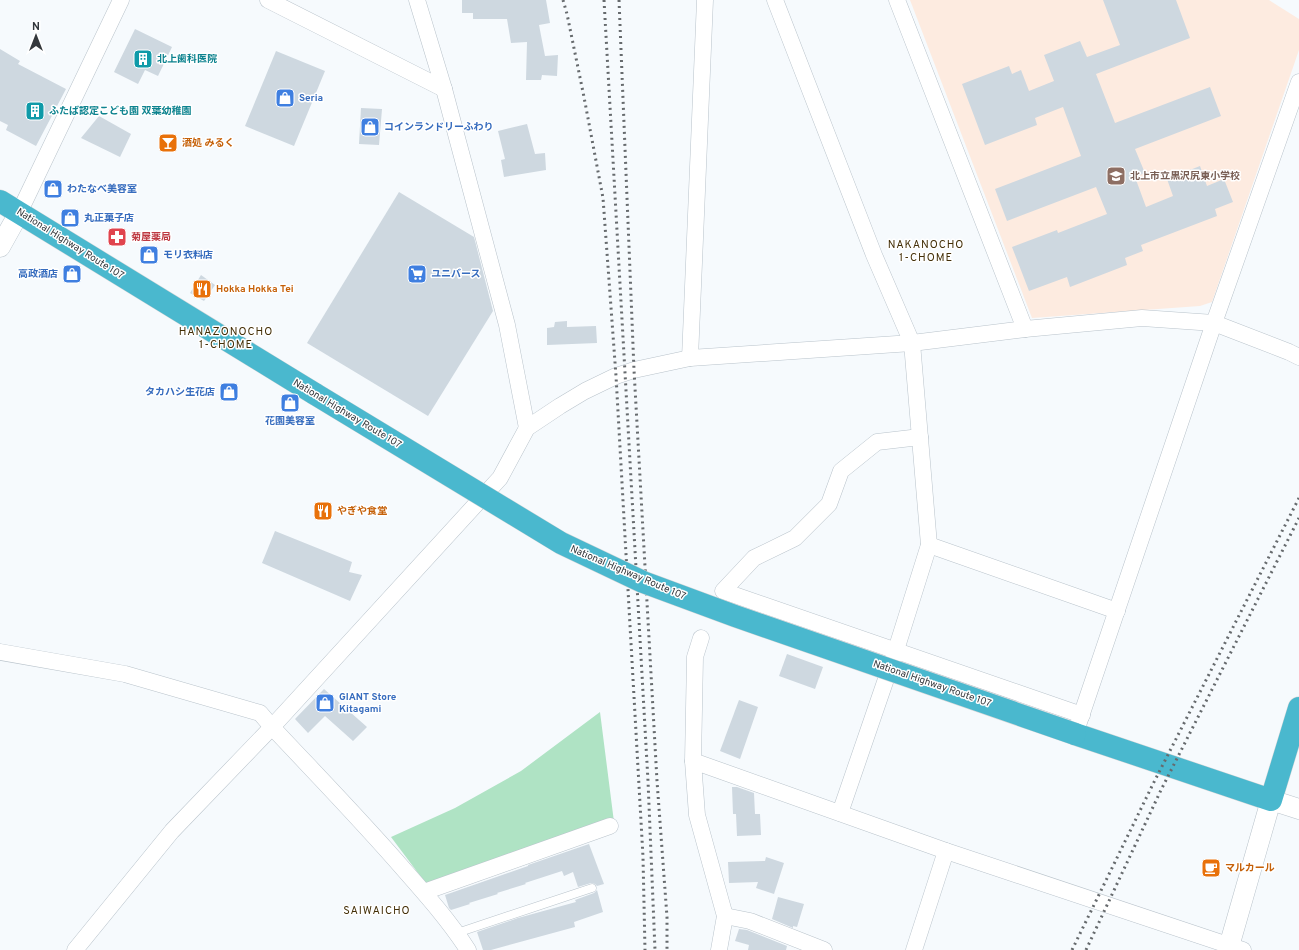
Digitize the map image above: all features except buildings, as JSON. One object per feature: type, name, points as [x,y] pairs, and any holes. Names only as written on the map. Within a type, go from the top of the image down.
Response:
[{"type":"highway","name":"National Highway Route 107","points":[[0,201],[561,544],[643,582],[735,616],[1078,725],[1271,800]]},
{"type":"highway","points":[[1271,800],[1299,708]]},
{"type":"street","points":[[0,247],[19,213],[122,0]]},
{"type":"street","points":[[268,0],[444,89]]},
{"type":"street","points":[[417,0],[444,89],[507,325],[527,428]]},
{"type":"street","points":[[690,358],[705,0]]},
{"type":"street","points":[[775,0],[874,255],[912,343],[920,437],[928,545],[896,650],[840,812]]},
{"type":"street","points":[[897,0],[1025,329]]},
{"type":"street","points":[[920,437],[877,442],[841,471],[829,504],[795,538],[754,558],[723,591],[896,650],[1078,725],[1214,323],[1299,82]]},
{"type":"street","points":[[75,950],[172,831],[272,727],[500,478],[527,428],[585,391],[616,376],[634,370],[690,358],[912,343],[1025,329],[1142,318],[1214,323],[1299,357]]},
{"type":"street","points":[[928,545],[1117,610]]},
{"type":"street","points":[[701,638],[695,657],[693,760],[696,815],[725,916],[719,950]]},
{"type":"street","points":[[0,652],[125,674],[260,713],[376,836],[424,892],[468,950]]},
{"type":"street","points":[[693,760],[946,851],[1233,948],[1271,800],[1299,809]]},
{"type":"street","points":[[424,892],[610,826]]},
{"type":"street","points":[[914,950],[946,851]]},
{"type":"street","points":[[725,916],[750,921],[824,950]]},
{"type":"lane","points":[[457,934],[592,888]]},
{"type":"shaded area","name":"北上市立黒沢尻東小学校","points":[[910,0],[1269,0],[1299,19],[1299,50],[1212,302],[1200,306],[1032,318]]},
{"type":"green space","points":[[600,712],[614,822],[427,885],[391,837],[455,808],[521,771]]},
{"type":"railway","points":[[563,0],[584,97],[603,198],[616,376],[643,857],[645,950]]},
{"type":"railway","points":[[604,0],[648,781],[655,950]]},
{"type":"railway","points":[[619,0],[634,370],[657,781],[667,917],[667,950]]},
{"type":"railway","points":[[1072,950],[1153,784],[1299,498]]},
{"type":"railway","points":[[1086,950],[1161,790],[1299,518]]},
{"type":"place","name":"北上歯科医院","points":[[143,59]]},
{"type":"place","name":"Seria","points":[[285,98]]},
{"type":"place","name":"ふたば認定こども園 双葉幼稚園","points":[[35,111]]},
{"type":"place","name":"コインランドリーふわり","points":[[370,127]]},
{"type":"place","name":"酒処 みるく","points":[[168,143]]},
{"type":"place","name":"北上市立黒沢尻東小学校","points":[[1116,176]]},
{"type":"place","name":"わたなべ美容室","points":[[53,189]]},
{"type":"place","name":"丸正菓子店","points":[[70,218]]},
{"type":"place","name":"菊屋薬局","points":[[117,237]]},
{"type":"place","name":"モリ衣料店","points":[[149,255]]},
{"type":"place","name":"高政酒店","points":[[72,274]]},
{"type":"place","name":"ユニバース","points":[[417,274]]},
{"type":"place","name":"Hokka Hokka Tei","points":[[202,289]]},
{"type":"place","name":"タカハシ生花店","points":[[229,392]]},
{"type":"place","name":"花園美容室","points":[[290,403]]},
{"type":"place","name":"やぎや食堂","points":[[323,511]]},
{"type":"place","name":"GIANT Store Kitagami","points":[[325,703]]},
{"type":"place","name":"マルカール","points":[[1211,868]]},
{"type":"district","name":"NAKANOCHO 1-CHOME","points":[[926,251]]},
{"type":"district","name":"HANAZONOCHO 1-CHOME","points":[[226,338]]},
{"type":"district","name":"SAIWAICHO","points":[[377,911]]}]
